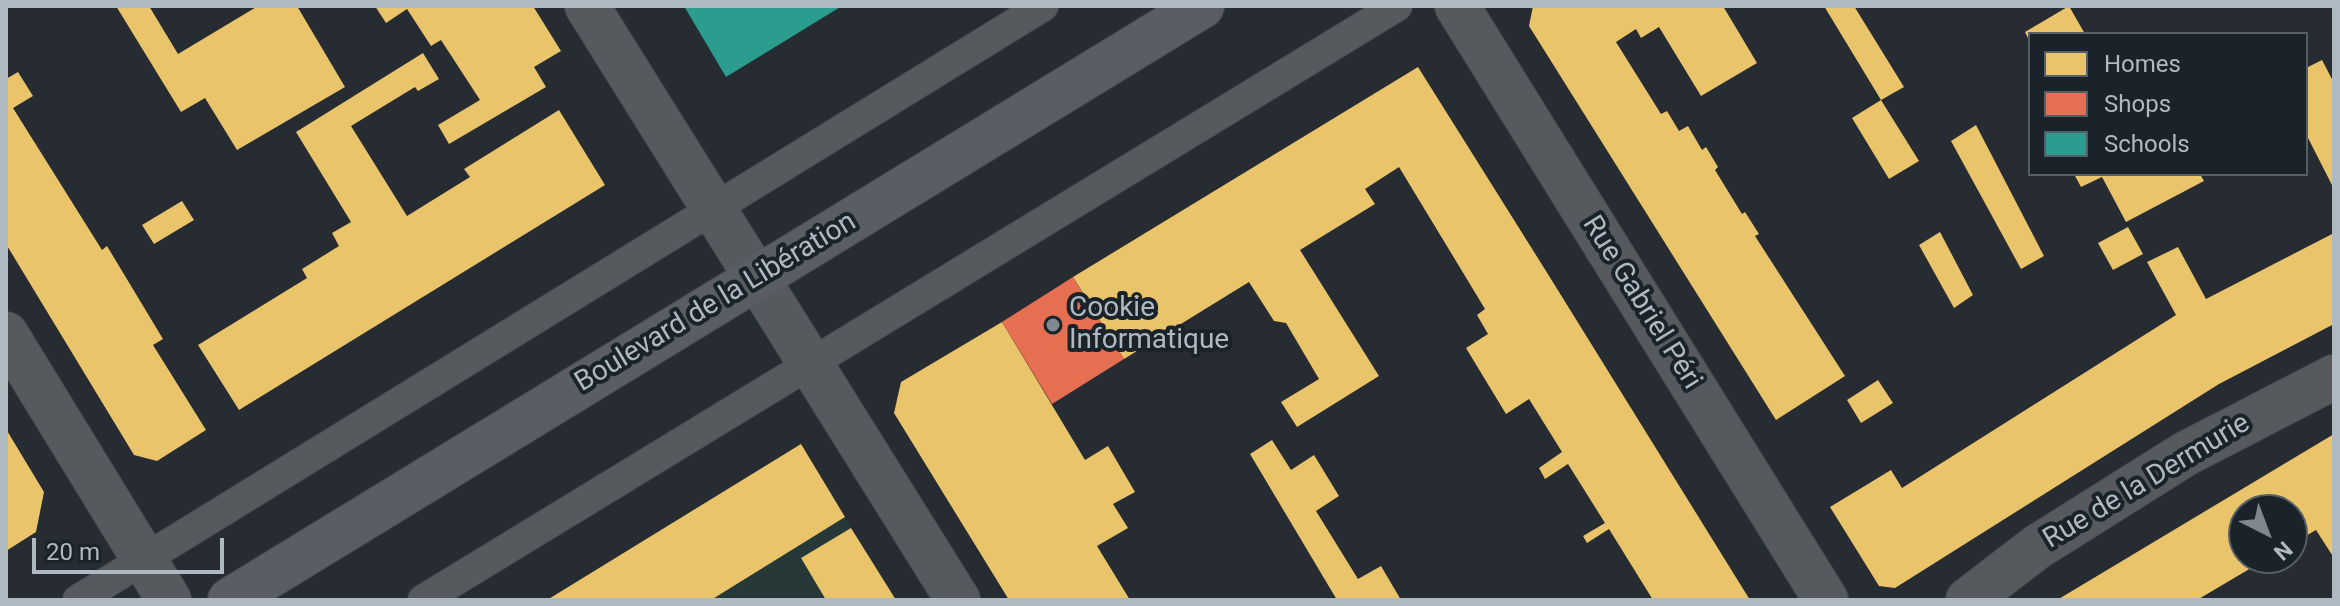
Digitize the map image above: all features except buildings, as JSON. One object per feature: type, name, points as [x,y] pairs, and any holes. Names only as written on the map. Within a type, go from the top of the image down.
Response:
[{"type":"main road","name":"Boulevard de la Libération","points":[[230,600],[1202,6]]},
{"type":"street","points":[[587,6],[958,600]]},
{"type":"street","name":"Rue Gabriel Péri","points":[[1457,6],[1826,600]]},
{"type":"street","points":[[6,334],[169,600]]},
{"type":"street","name":"Rue de la Dermurie","points":[[1968,600],[2037,547],[2185,454],[2334,377]]},
{"type":"lane","points":[[78,600],[1043,6]]},
{"type":"lane","points":[[423,600],[1397,6]]},
{"type":"shaded area","points":[[845,517],[851,528],[801,558],[826,600],[711,600]]},
{"type":"place","name":"Cookie Informatique","points":[[1053,325]]}]
